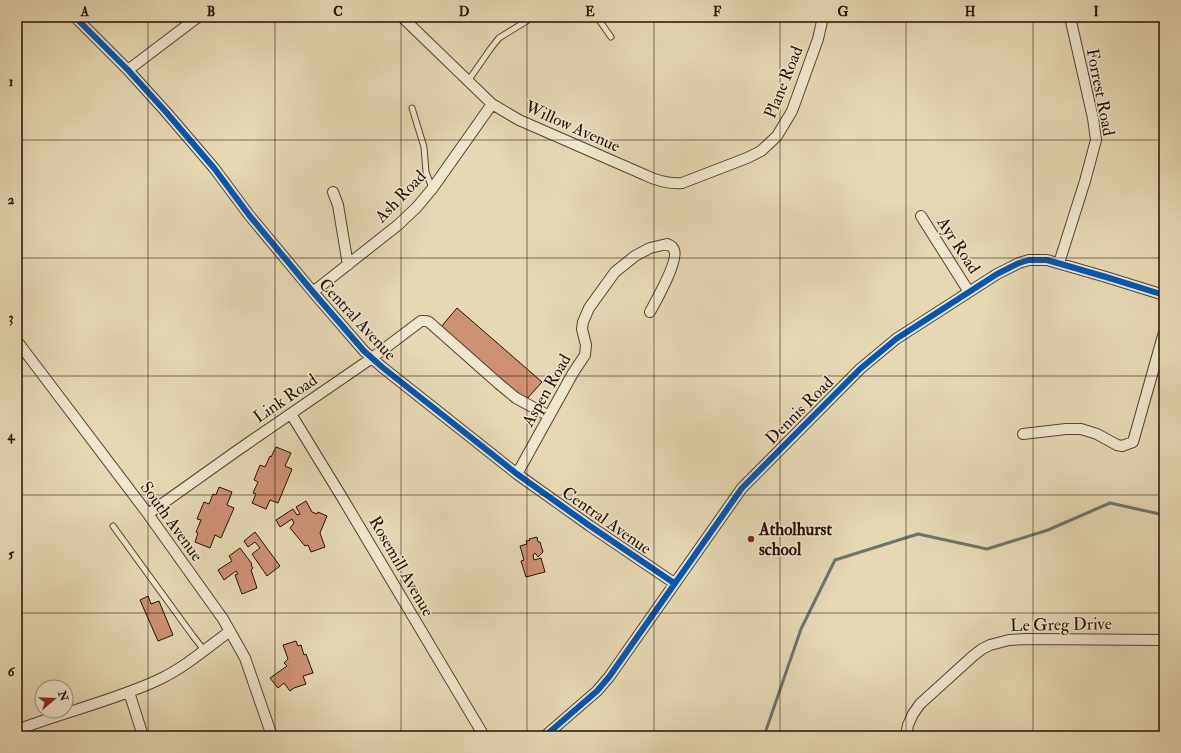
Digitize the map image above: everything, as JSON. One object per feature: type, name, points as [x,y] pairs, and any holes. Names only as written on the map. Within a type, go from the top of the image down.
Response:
[{"type":"street","name":"Central Avenue","points":[[75,17],[128,70],[166,112],[214,168],[249,216],[364,351],[517,474],[674,583]]},
{"type":"street","points":[[128,70],[198,17]]},
{"type":"street","name":"Willow Avenue","points":[[402,17],[492,104],[520,120],[645,176],[662,182],[674,184],[682,183],[747,158],[760,151]]},
{"type":"street","name":"Plane Road","points":[[760,151],[770,144],[777,136],[792,111],[818,39],[823,17]]},
{"type":"street","name":"Forrest Road","points":[[1059,263],[1096,140],[1093,118],[1070,17]]},
{"type":"street","name":"Ash Road","points":[[313,292],[398,225],[417,207],[432,189],[492,104]]},
{"type":"street","points":[[333,192],[338,204],[348,265]]},
{"type":"street","name":"Ayr Road","points":[[921,216],[970,292]]},
{"type":"street","name":"Aspen Road","points":[[517,474],[584,356],[586,345],[582,328],[588,308],[616,272],[630,260],[650,248],[667,244],[674,250],[675,255],[672,267],[650,312]]},
{"type":"street","name":"Dennis Road","points":[[545,736],[603,684],[618,665],[742,488],[860,369],[896,339],[997,274],[1019,263],[1029,260],[1047,260],[1059,263],[1164,295]]},
{"type":"street","name":"Link Road","points":[[148,514],[372,358],[421,321],[426,320],[429,322],[516,398],[549,416]]},
{"type":"street","points":[[1023,434],[1066,429],[1081,429],[1097,434],[1117,445],[1122,446],[1133,442],[1164,332]]},
{"type":"street","name":"South Avenue","points":[[17,341],[148,514],[230,631],[245,658],[272,736]]},
{"type":"street","name":"Rosemill Avenue","points":[[291,414],[347,505],[484,736]]},
{"type":"street","points":[[17,730],[157,681],[171,673],[230,631]]},
{"type":"street","name":"Le Greg Drive","points":[[906,736],[908,725],[920,704],[973,656],[994,643],[1003,640],[1027,639],[1164,640]]},
{"type":"street","points":[[129,692],[143,736]]},
{"type":"lane","points":[[468,81],[499,38],[533,17]]},
{"type":"lane","points":[[597,17],[612,37]]},
{"type":"lane","points":[[412,108],[424,147],[426,172],[432,189]]},
{"type":"lane","points":[[113,526],[204,650]]},
{"type":"building","points":[[457,308],[542,382],[525,401],[441,327]]},
{"type":"building","points":[[276,447],[291,453],[285,466],[292,469],[278,503],[270,500],[266,509],[252,503],[256,494],[253,493],[258,482],[254,480],[260,465],[265,467]]},
{"type":"building","points":[[219,487],[232,492],[227,505],[234,508],[221,538],[215,535],[210,548],[195,542],[198,533],[196,532],[201,520],[197,519],[204,502],[209,504],[213,494],[216,495]]},
{"type":"building","points":[[306,501],[312,512],[317,514],[318,512],[327,516],[320,533],[325,547],[311,552],[308,545],[305,546],[290,528],[294,523],[292,519],[280,527],[276,520],[293,509],[297,515],[300,514],[296,507]]},
{"type":"building","points":[[255,532],[280,566],[267,576],[252,554],[260,548],[255,542],[248,547],[244,541]]},
{"type":"building","points":[[537,537],[543,552],[538,557],[535,553],[533,555],[534,560],[541,558],[545,572],[526,577],[521,561],[524,560],[520,546],[527,544],[526,541],[530,540],[529,539]]},
{"type":"building","points":[[240,548],[252,564],[251,565],[253,568],[251,570],[257,588],[242,594],[235,575],[238,574],[236,571],[224,580],[218,570],[232,561],[229,556]]},
{"type":"building","points":[[148,596],[151,604],[159,601],[173,635],[158,641],[140,600]]},
{"type":"building","points":[[296,641],[298,646],[301,645],[304,655],[306,654],[313,673],[303,676],[306,684],[290,691],[284,683],[278,688],[270,678],[287,666],[284,663],[288,659],[283,645]]},
{"type":"waterway","points":[[764,736],[801,629],[835,560],[918,534],[987,549],[1048,530],[1110,503],[1164,515]]},
{"type":"cycle path","points":[[75,17],[128,70],[166,112],[214,168],[249,215],[364,351],[517,474],[674,583]]},
{"type":"cycle path","points":[[545,736],[597,691],[609,677],[742,488],[860,369],[896,339],[997,274],[1019,263],[1029,260],[1047,260],[1164,295]]},
{"type":"place","name":"Atholhurst school","points":[[751,539]]}]
